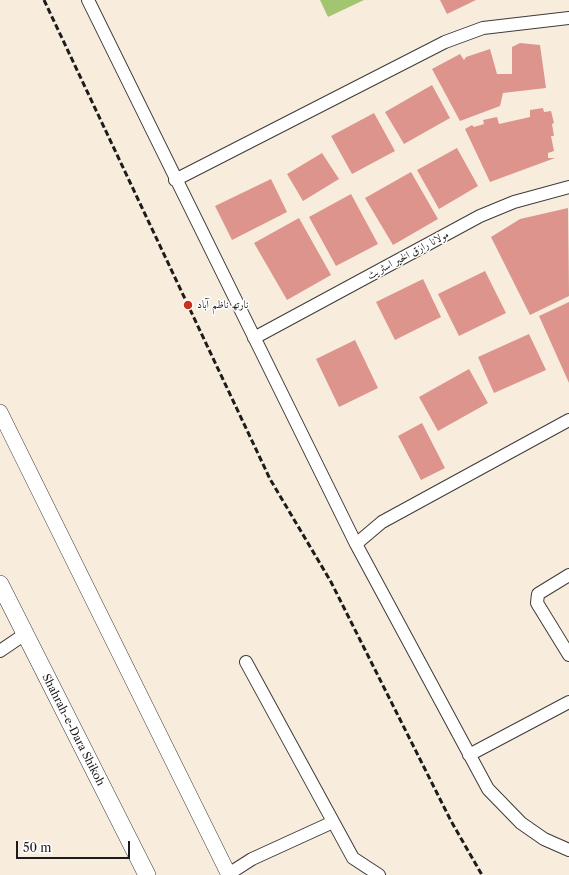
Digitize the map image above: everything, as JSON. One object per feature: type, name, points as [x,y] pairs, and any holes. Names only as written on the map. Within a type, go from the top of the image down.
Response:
[{"type":"main road","name":"Shahrah-e-Dara Shikoh","points":[[0,584],[147,875]]},
{"type":"street","points":[[88,0],[175,180],[356,544],[488,790],[521,823],[544,839],[569,850]]},
{"type":"street","points":[[175,180],[445,42],[483,28],[569,18]]},
{"type":"street","name":"مولانا رازق الخیر اسٹریٹ","points":[[254,338],[480,216],[514,202],[569,187]]},
{"type":"street","points":[[0,412],[228,875],[252,859],[333,822]]},
{"type":"street","points":[[356,544],[382,522],[569,420]]},
{"type":"street","points":[[569,575],[538,594],[537,603],[569,655]]},
{"type":"street","points":[[0,652],[25,634]]},
{"type":"street","points":[[246,662],[353,858],[379,875]]},
{"type":"street","points":[[470,755],[569,702]]},
{"type":"green space","points":[[320,0],[364,0],[328,17]]},
{"type":"building","points":[[440,0],[476,0],[447,14]]},
{"type":"building","points":[[520,43],[540,45],[546,88],[503,93],[500,106],[460,121],[432,69],[460,54],[464,60],[466,57],[490,49],[497,74],[512,74],[512,47]]},
{"type":"building","points":[[432,85],[450,118],[404,144],[385,112]]},
{"type":"building","points":[[543,108],[544,112],[551,111],[554,123],[552,124],[554,136],[551,136],[554,151],[548,153],[548,158],[555,158],[490,182],[465,129],[472,125],[474,127],[484,124],[483,120],[497,117],[499,124],[530,117],[530,110]]},
{"type":"building","points":[[374,113],[395,151],[352,174],[331,136]]},
{"type":"building","points":[[457,148],[478,186],[439,209],[417,170]]},
{"type":"building","points":[[322,153],[339,179],[303,201],[287,174]]},
{"type":"building","points":[[411,172],[438,219],[393,245],[365,198]]},
{"type":"building","points":[[271,179],[287,212],[232,240],[215,206]]},
{"type":"building","points":[[351,194],[378,244],[336,266],[309,217]]},
{"type":"building","points":[[568,208],[569,296],[530,315],[491,237],[520,219]]},
{"type":"building","points":[[299,218],[331,275],[287,300],[254,243]]},
{"type":"building","points":[[485,271],[506,313],[459,336],[438,294]]},
{"type":"building","points":[[423,279],[441,317],[395,340],[376,302]]},
{"type":"building","points":[[569,302],[569,383],[539,316]]},
{"type":"building","points":[[529,334],[546,370],[494,393],[478,357]]},
{"type":"building","points":[[355,340],[378,388],[339,407],[316,359]]},
{"type":"building","points":[[469,369],[488,403],[438,431],[419,397]]},
{"type":"building","points":[[422,423],[445,468],[421,480],[398,436]]},
{"type":"railway","points":[[44,0],[270,479],[331,582],[451,821],[482,875]]},
{"type":"place","name":"نارتھ ناظم آباد","points":[[188,305]]}]
